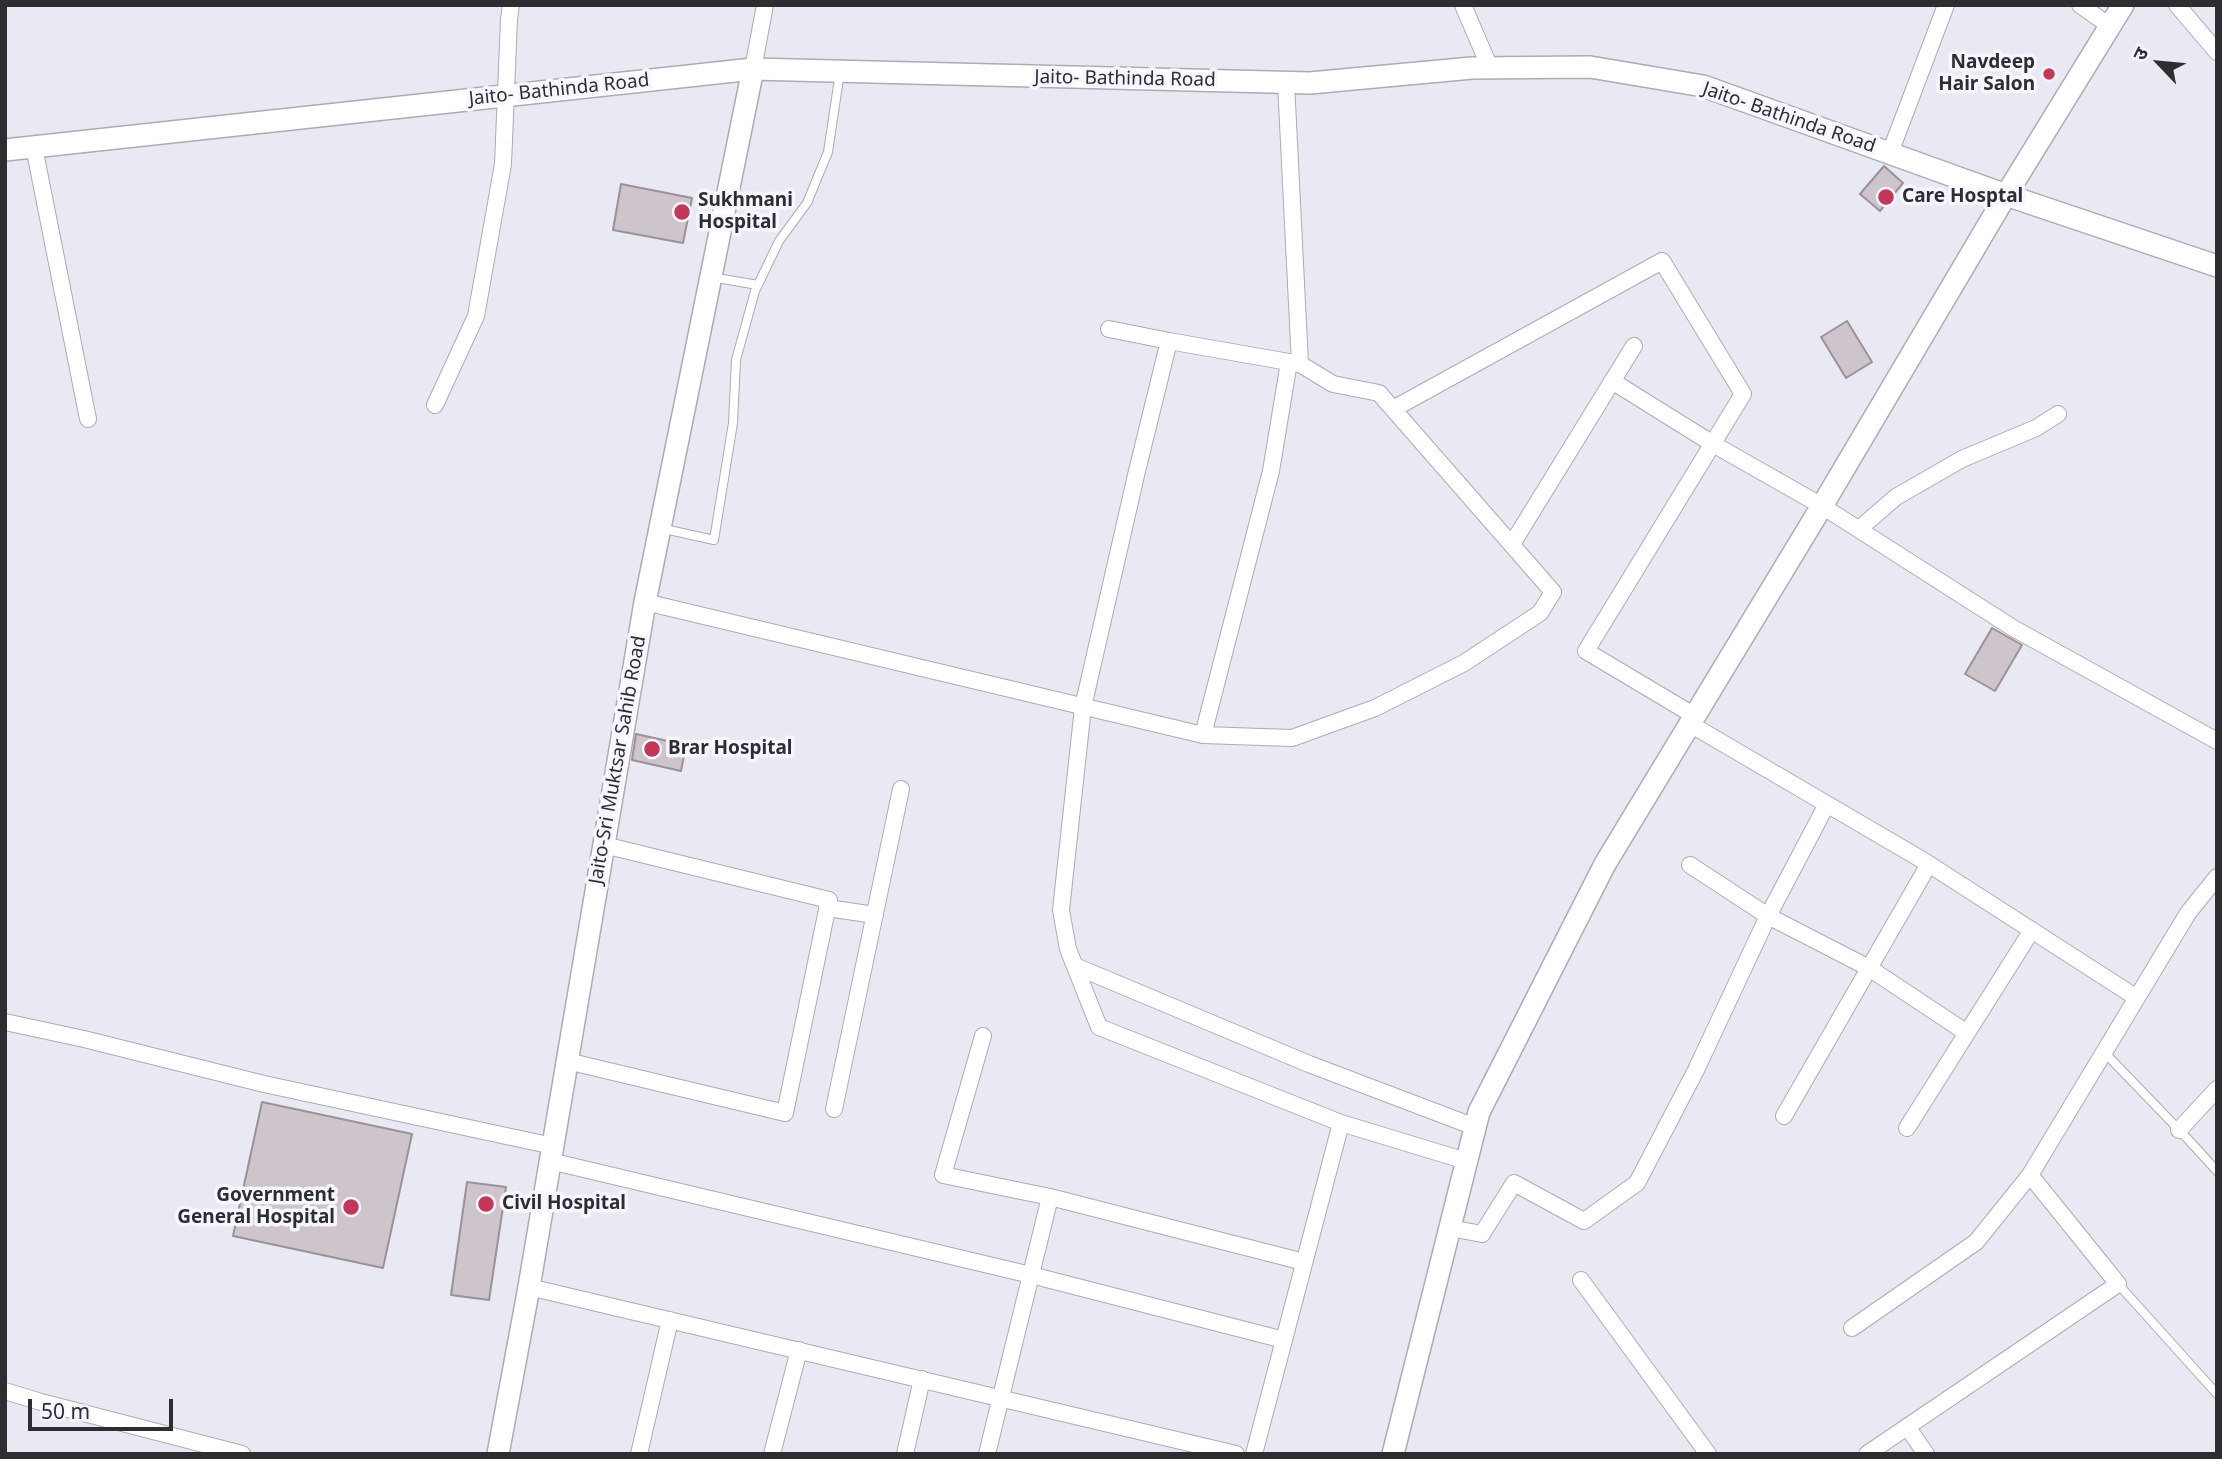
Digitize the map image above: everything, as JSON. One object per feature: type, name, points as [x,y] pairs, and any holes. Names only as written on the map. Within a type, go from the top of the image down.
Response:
[{"type":"street","points":[[435,405],[476,316],[503,164],[509,19],[512,5]]},
{"type":"street","points":[[753,69],[765,5]]},
{"type":"street","points":[[1462,5],[1490,68]]},
{"type":"street","points":[[1890,153],[1946,5]]},
{"type":"street","points":[[2080,5],[2110,26]]},
{"type":"street","points":[[1393,1454],[1479,1112],[1605,864],[2123,5]]},
{"type":"street","points":[[2178,5],[2217,52]]},
{"type":"street","name":"Jaito- Bathinda Road","points":[[5,150],[753,69],[1310,83],[1472,68],[1590,67],[1703,86],[2006,195],[2217,266]]},
{"type":"street","name":"Jaito-Sri Muktsar Sahib Road","points":[[498,1454],[529,1287],[645,602],[753,69]]},
{"type":"street","points":[[1203,736],[1271,471],[1294,363],[1286,83]]},
{"type":"street","points":[[34,147],[88,419]]},
{"type":"street","points":[[1393,409],[1662,261],[1743,394],[1586,651],[1827,804],[1929,864],[2137,998]]},
{"type":"street","points":[[645,602],[1203,736],[1292,738],[1375,708],[1464,663],[1540,612],[1553,592],[1379,393],[1333,384],[1294,363],[1110,329]]},
{"type":"street","points":[[1169,341],[1083,707],[1061,910],[1068,949],[1099,1027],[1341,1123],[1466,1161]]},
{"type":"street","points":[[1511,544],[1634,346]]},
{"type":"street","points":[[1612,381],[1713,444],[1822,506],[2013,628],[2217,741]]},
{"type":"street","points":[[1859,530],[1896,497],[1962,459],[2036,428],[2058,414]]},
{"type":"street","points":[[834,1109],[901,789]]},
{"type":"street","points":[[1450,1228],[1482,1234],[1514,1183],[1584,1221],[1637,1183],[1696,1070],[1768,916],[1827,804]]},
{"type":"street","points":[[567,1061],[785,1113],[829,900],[604,845]]},
{"type":"street","points":[[1784,1116],[1929,864]]},
{"type":"street","points":[[1690,865],[1768,916],[1869,968],[1967,1033]]},
{"type":"street","points":[[1852,1328],[1976,1242],[2030,1175],[2188,913],[2217,877]]},
{"type":"street","points":[[827,908],[875,915]]},
{"type":"street","points":[[1907,1128],[2032,930]]},
{"type":"street","points":[[1075,966],[1309,1064],[1475,1127]]},
{"type":"street","points":[[5,1022],[551,1154],[1284,1340]]},
{"type":"street","points":[[983,1036],[943,1175],[1050,1197],[1304,1262]]},
{"type":"street","points":[[2179,1130],[2217,1088]]},
{"type":"street","points":[[1254,1454],[1341,1123]]},
{"type":"street","points":[[1867,1454],[2118,1284],[2030,1175]]},
{"type":"street","points":[[987,1454],[1050,1197]]},
{"type":"street","points":[[1581,1280],[1708,1454]]},
{"type":"street","points":[[529,1287],[1236,1454]]},
{"type":"street","points":[[639,1454],[670,1320]]},
{"type":"street","points":[[772,1454],[799,1350]]},
{"type":"street","points":[[905,1454],[922,1379]]},
{"type":"street","points":[[5,1391],[242,1454]]},
{"type":"street","points":[[1908,1428],[1926,1454]]},
{"type":"lane","points":[[660,528],[714,540],[733,423],[736,360],[758,285],[779,241],[807,203],[828,152],[841,72]]},
{"type":"lane","points":[[711,277],[758,285]]},
{"type":"lane","points":[[2104,1052],[2217,1171]]},
{"type":"lane","points":[[2118,1284],[2217,1394]]},
{"type":"building","points":[[1884,166],[1903,183],[1880,211],[1860,194]]},
{"type":"building","points":[[621,184],[692,198],[683,243],[613,230]]},
{"type":"building","points":[[1847,321],[1872,362],[1846,378],[1821,337]]},
{"type":"building","points":[[1992,628],[2022,645],[1995,691],[1965,674]]},
{"type":"building","points":[[636,734],[686,745],[681,771],[632,760]]},
{"type":"building","points":[[262,1102],[412,1134],[383,1268],[233,1236]]},
{"type":"building","points":[[467,1182],[506,1187],[489,1300],[451,1295]]},
{"type":"place","name":"Navdeep Hair Salon","points":[[2049,74]]},
{"type":"place","name":"Care Hosptal","points":[[1886,197]]},
{"type":"place","name":"Sukhmani Hospital","points":[[682,212]]},
{"type":"place","name":"Brar Hospital","points":[[652,749]]},
{"type":"place","name":"Civil Hospital","points":[[486,1204]]},
{"type":"place","name":"Government General Hospital","points":[[351,1207]]}]
